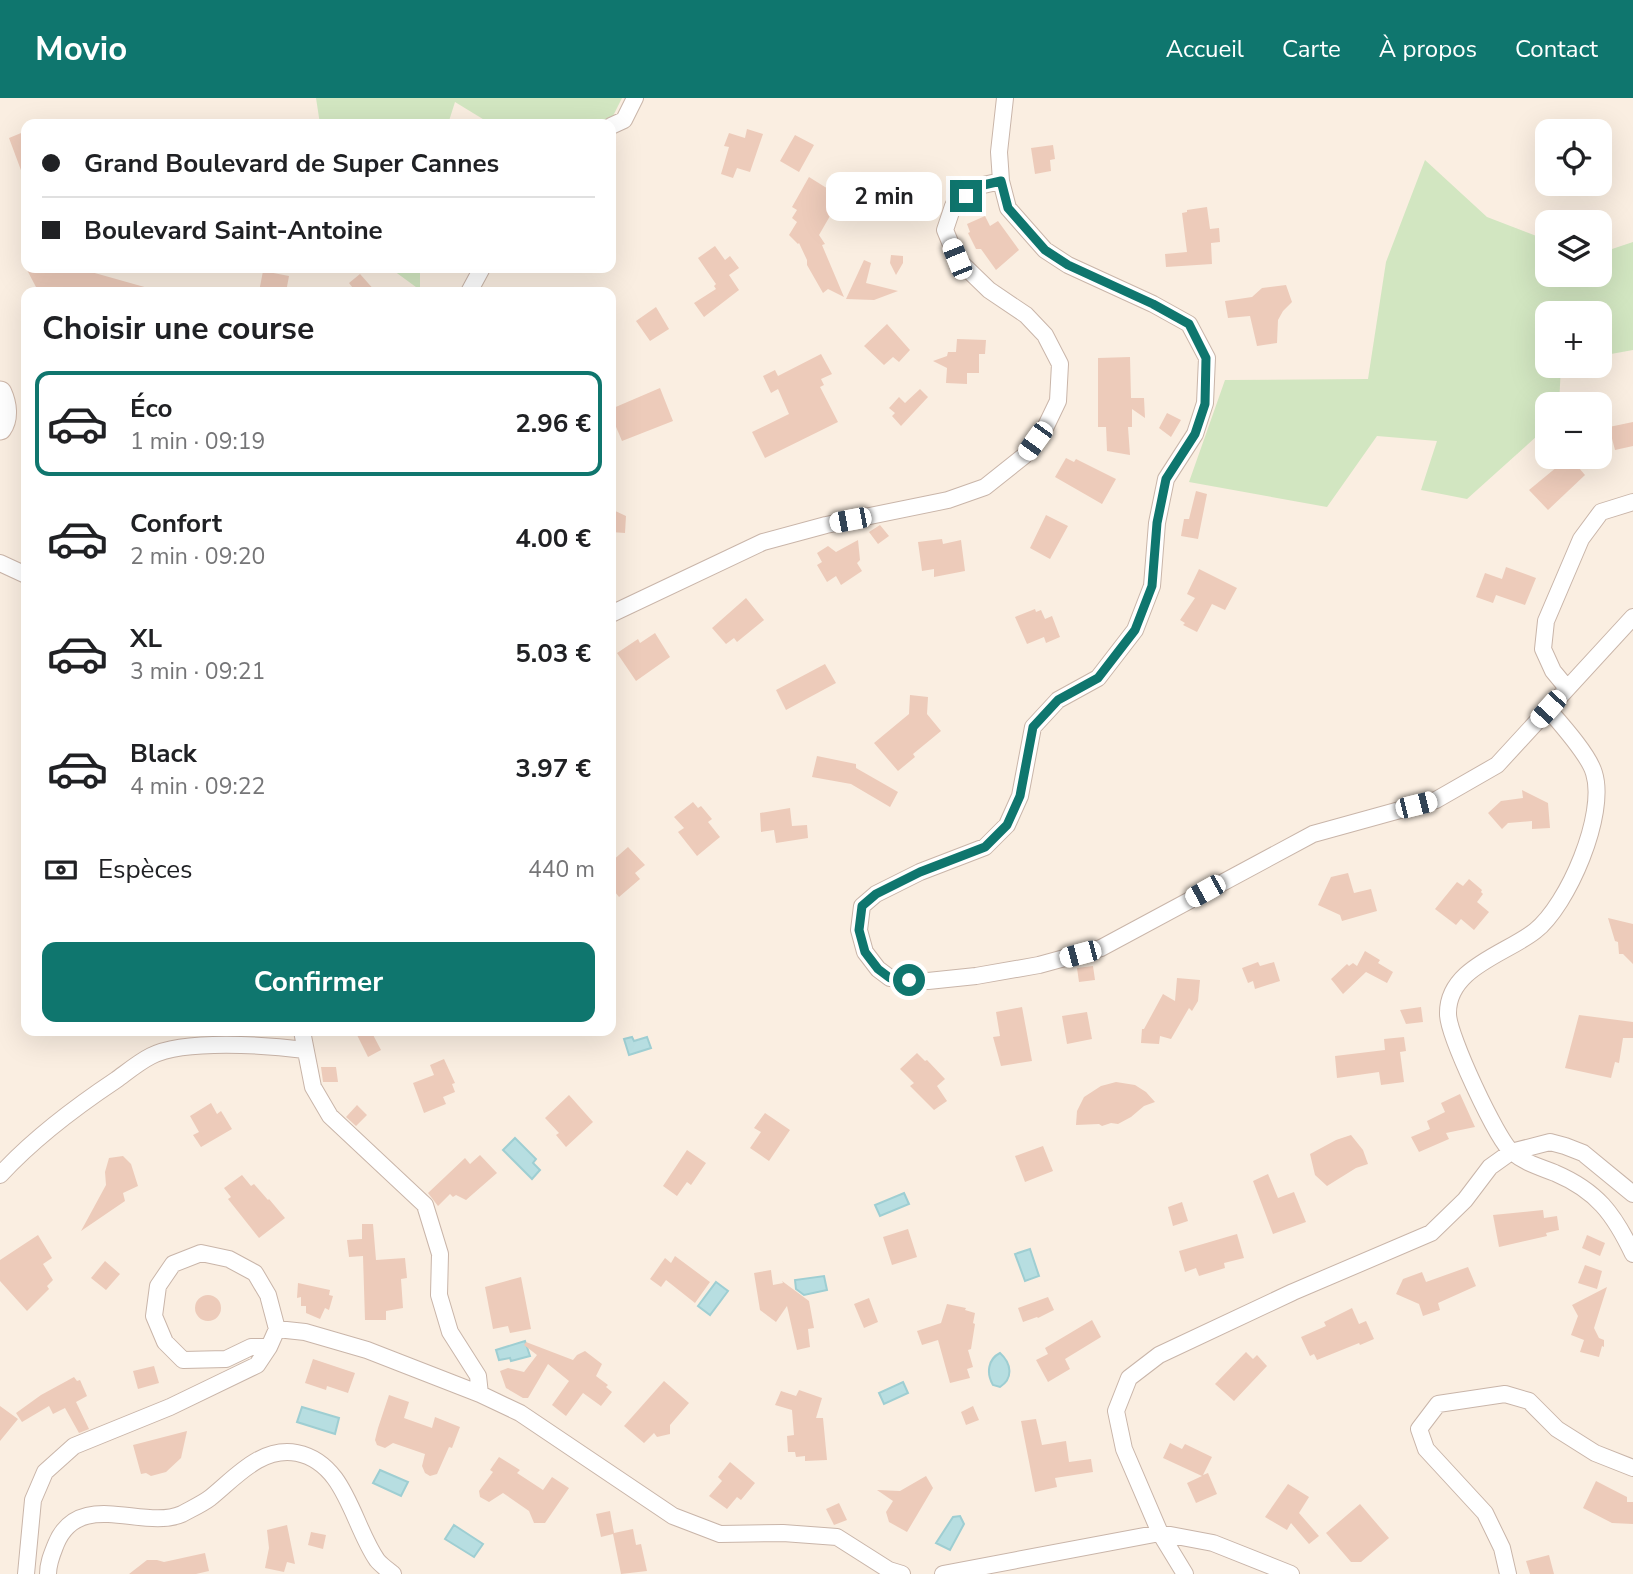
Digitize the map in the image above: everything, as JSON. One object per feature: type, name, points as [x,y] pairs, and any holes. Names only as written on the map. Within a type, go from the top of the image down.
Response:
[{"type":"main road","points":[[0,393],[4,422],[0,428]]},
{"type":"street","points":[[616,124],[624,120],[635,98]]},
{"type":"street","points":[[1005,98],[999,152],[1001,181],[1008,208],[1045,250],[1068,265],[1153,304],[1189,324],[1206,358],[1205,404],[1195,434],[1166,479],[1157,523],[1152,586],[1135,630],[1098,678],[1058,700],[1033,727],[1020,796],[1007,825],[985,847],[920,872],[876,894],[862,906],[859,930],[865,952],[878,969],[890,978],[928,981],[1039,965],[1101,948],[1313,834],[1436,800],[1497,765],[1633,617]]},
{"type":"street","points":[[616,612],[764,542],[826,525],[948,500],[985,487],[1024,456],[1046,426],[1058,401],[1060,364],[1045,334],[1026,315],[989,290],[957,259],[945,230],[953,206],[979,186],[1001,181]]},
{"type":"street","points":[[1567,688],[1553,671],[1543,649],[1546,621],[1581,539],[1601,512],[1633,502]]},
{"type":"street","points":[[0,563],[21,573]]},
{"type":"street","points":[[1548,709],[1594,772],[1598,804],[1587,845],[1567,891],[1537,930],[1475,967],[1453,991],[1447,1015],[1460,1052],[1497,1131],[1511,1152],[1589,1191],[1609,1210],[1633,1254]]},
{"type":"street","points":[[303,1036],[313,1087],[330,1116],[425,1205],[440,1254],[439,1295],[450,1332],[478,1377],[480,1394]]},
{"type":"street","points":[[0,1175],[23,1150],[83,1102],[152,1055],[177,1049],[225,1045],[305,1050]]},
{"type":"street","points":[[1185,1574],[1160,1533],[1124,1449],[1116,1411],[1129,1378],[1159,1355],[1293,1292],[1431,1233],[1465,1200],[1490,1167],[1511,1152],[1550,1142],[1565,1146],[1583,1153],[1633,1194]]},
{"type":"street","points":[[26,1574],[33,1500],[44,1472],[74,1446],[170,1408],[257,1365],[269,1347],[277,1329],[268,1295],[255,1273],[229,1259],[201,1253],[173,1264],[159,1286],[154,1316],[165,1342],[183,1360],[226,1359],[251,1346],[269,1347]]},
{"type":"street","points":[[277,1329],[305,1332],[367,1350],[480,1394],[520,1413],[673,1516],[720,1534],[837,1536],[889,1570],[902,1574]]},
{"type":"street","points":[[1508,1574],[1502,1548],[1485,1513],[1426,1449],[1419,1429],[1438,1404],[1505,1394],[1529,1401],[1557,1429],[1595,1453],[1633,1468]]},
{"type":"street","points":[[48,1574],[48,1565],[60,1534],[78,1519],[106,1513],[152,1517],[179,1515],[207,1500],[250,1464],[272,1454],[297,1453],[328,1467],[378,1561],[393,1574]]},
{"type":"street","points":[[943,1574],[981,1569],[1160,1533],[1213,1543],[1291,1574]]},
{"type":"green space","points":[[316,98],[622,98],[610,119],[483,119],[455,102],[450,119],[319,119]]},
{"type":"green space","points":[[1425,160],[1487,217],[1535,235],[1535,287],[1612,287],[1612,249],[1633,242],[1633,350],[1612,354],[1612,301],[1535,301],[1535,378],[1560,378],[1560,392],[1535,392],[1535,438],[1467,499],[1421,490],[1437,441],[1377,436],[1327,507],[1189,482],[1225,380],[1368,379],[1386,262]]},
{"type":"green space","points":[[397,273],[420,273],[420,287],[416,287]]},
{"type":"water","points":[[632,1037],[634,1041],[647,1037],[651,1048],[629,1055],[624,1039]]},
{"type":"water","points":[[515,1138],[536,1159],[533,1163],[540,1170],[532,1179],[503,1150]]},
{"type":"water","points":[[904,1193],[909,1204],[880,1216],[875,1205]]},
{"type":"water","points":[[1030,1249],[1039,1276],[1025,1281],[1015,1254]]},
{"type":"water","points":[[824,1276],[827,1290],[804,1295],[796,1289],[795,1280]]},
{"type":"water","points":[[716,1282],[728,1291],[710,1315],[698,1306]]},
{"type":"water","points":[[525,1341],[530,1356],[511,1361],[510,1358],[499,1360],[496,1350]]},
{"type":"water","points":[[1000,1353],[1007,1361],[1009,1375],[1000,1387],[993,1385],[989,1371],[993,1359]]},
{"type":"water","points":[[903,1382],[908,1393],[884,1404],[879,1393]]},
{"type":"water","points":[[302,1407],[339,1418],[335,1434],[297,1422]]},
{"type":"water","points":[[380,1470],[408,1482],[401,1496],[373,1483]]},
{"type":"water","points":[[960,1516],[964,1524],[950,1550],[936,1543],[953,1517]]},
{"type":"water","points":[[454,1525],[483,1544],[474,1557],[445,1539]]},
{"type":"building","points":[[747,129],[763,134],[750,172],[737,168],[733,178],[721,174],[729,147],[724,146],[729,133],[745,138]]},
{"type":"building","points":[[21,133],[21,170],[9,138]]},
{"type":"building","points":[[795,135],[814,145],[799,172],[780,161]]},
{"type":"building","points":[[1053,145],[1055,159],[1050,160],[1051,171],[1035,174],[1031,148]]},
{"type":"building","points":[[809,177],[841,197],[819,235],[825,244],[822,245],[844,297],[828,289],[823,293],[807,265],[799,243],[789,235],[797,222],[792,218],[797,210],[792,207]]},
{"type":"building","points":[[1207,207],[1210,229],[1219,228],[1220,242],[1211,243],[1212,264],[1166,267],[1165,254],[1187,252],[1182,213]]},
{"type":"building","points":[[985,216],[990,226],[998,221],[1019,250],[996,270],[981,249],[976,249],[968,233],[967,224]]},
{"type":"building","points":[[715,246],[725,260],[730,256],[739,268],[729,275],[739,290],[704,317],[694,303],[716,289],[716,284],[698,258]]},
{"type":"building","points":[[891,255],[903,256],[903,263],[896,275],[890,263]]},
{"type":"building","points":[[864,260],[871,263],[866,283],[898,291],[874,300],[846,299]]},
{"type":"building","points":[[29,273],[95,273],[144,287],[36,287]]},
{"type":"building","points":[[263,273],[289,276],[287,287],[260,287]]},
{"type":"building","points":[[360,274],[372,287],[352,287],[349,283]]},
{"type":"building","points":[[1286,285],[1292,302],[1278,320],[1277,343],[1257,346],[1250,316],[1228,318],[1225,301],[1252,297],[1262,288]]},
{"type":"building","points":[[656,307],[669,329],[650,341],[636,321]]},
{"type":"building","points":[[887,324],[910,350],[899,362],[893,357],[884,365],[864,346]]},
{"type":"building","points":[[957,339],[986,340],[985,354],[979,354],[979,373],[967,373],[967,384],[946,383],[947,368],[933,361],[947,356],[948,352],[956,352]]},
{"type":"building","points":[[821,354],[832,374],[821,379],[824,385],[820,387],[838,422],[765,458],[752,432],[789,414],[778,389],[771,393],[763,376],[775,370],[778,376]]},
{"type":"building","points":[[1130,357],[1131,398],[1144,398],[1145,418],[1132,409],[1132,427],[1128,427],[1130,455],[1107,451],[1106,427],[1098,427],[1098,358]]},
{"type":"building","points":[[660,388],[673,421],[622,441],[616,427],[616,407]]},
{"type":"building","points":[[920,389],[928,397],[901,426],[892,416],[895,413],[889,408],[899,397],[905,403]]},
{"type":"building","points":[[1167,413],[1181,420],[1171,437],[1159,428]]},
{"type":"building","points":[[1633,422],[1633,446],[1615,450],[1612,426]]},
{"type":"building","points":[[1066,458],[1074,462],[1076,459],[1116,479],[1102,504],[1055,477]]},
{"type":"building","points":[[1554,469],[1580,469],[1585,475],[1548,510],[1529,490]]},
{"type":"building","points":[[1196,491],[1207,494],[1198,539],[1181,536],[1184,519],[1189,519]]},
{"type":"building","points":[[616,511],[626,516],[625,533],[616,532]]},
{"type":"building","points":[[1046,515],[1068,526],[1050,559],[1030,548]]},
{"type":"building","points":[[880,525],[889,536],[878,544],[869,532]]},
{"type":"building","points":[[942,539],[943,544],[961,540],[965,571],[934,577],[934,569],[922,571],[918,542]]},
{"type":"building","points":[[858,540],[860,560],[857,563],[862,571],[841,585],[836,576],[827,582],[817,565],[822,562],[817,553],[828,546],[836,552]]},
{"type":"building","points":[[1506,567],[1536,578],[1525,605],[1496,595],[1493,603],[1476,597],[1485,573],[1502,579]]},
{"type":"building","points":[[1199,569],[1237,588],[1225,610],[1212,604],[1197,632],[1183,625],[1185,623],[1180,620],[1195,598],[1187,594]]},
{"type":"building","points":[[746,598],[764,620],[737,642],[734,638],[726,644],[712,628]]},
{"type":"building","points":[[1035,609],[1036,612],[1041,610],[1045,619],[1052,616],[1060,637],[1046,643],[1044,637],[1027,644],[1015,617]]},
{"type":"building","points":[[655,633],[670,657],[636,681],[617,653],[638,639],[640,643]]},
{"type":"building","points":[[825,664],[836,683],[786,710],[776,690]]},
{"type":"building","points":[[910,695],[928,697],[927,714],[941,731],[913,754],[915,757],[898,771],[874,743],[909,714]]},
{"type":"building","points":[[817,756],[856,764],[856,768],[898,792],[890,807],[851,784],[812,777]]},
{"type":"building","points":[[1522,790],[1548,803],[1550,828],[1532,829],[1532,821],[1508,823],[1502,829],[1488,813],[1501,801],[1523,798]]},
{"type":"building","points":[[693,802],[698,808],[701,806],[712,819],[708,822],[720,837],[697,856],[678,832],[684,828],[674,817]]},
{"type":"building","points":[[790,808],[792,826],[807,825],[808,838],[776,843],[774,830],[761,832],[760,813]]},
{"type":"building","points":[[628,847],[645,865],[635,873],[640,879],[619,897],[616,893],[616,858]]},
{"type":"building","points":[[1348,873],[1354,893],[1371,889],[1377,911],[1342,921],[1340,915],[1318,905],[1331,877]]},
{"type":"building","points":[[1469,879],[1482,890],[1483,894],[1477,902],[1489,912],[1474,930],[1461,919],[1456,925],[1435,909],[1457,882],[1463,886]]},
{"type":"building","points":[[1608,918],[1633,924],[1633,964],[1623,954],[1619,954],[1618,942],[1615,941]]},
{"type":"building","points":[[1365,951],[1393,972],[1387,983],[1366,972],[1343,994],[1331,979],[1347,964],[1349,966],[1353,963],[1357,966]]},
{"type":"building","points":[[1258,962],[1260,966],[1274,962],[1280,981],[1255,989],[1253,981],[1248,983],[1242,968]]},
{"type":"building","points":[[1093,966],[1095,980],[1079,982],[1077,968]]},
{"type":"building","points":[[1177,978],[1200,980],[1198,1001],[1192,1011],[1189,1008],[1171,1039],[1160,1036],[1159,1044],[1141,1043],[1142,1029],[1163,994],[1175,1001]]},
{"type":"building","points":[[1022,1007],[1032,1061],[1001,1066],[993,1037],[1000,1036],[996,1012]]},
{"type":"building","points":[[1421,1007],[1423,1022],[1406,1024],[1400,1010]]},
{"type":"building","points":[[1087,1012],[1092,1039],[1067,1044],[1062,1016]]},
{"type":"building","points":[[1579,1015],[1633,1022],[1633,1038],[1623,1038],[1619,1063],[1615,1062],[1611,1078],[1565,1068]]},
{"type":"building","points":[[358,1036],[374,1036],[381,1050],[368,1057]]},
{"type":"building","points":[[1404,1037],[1406,1051],[1400,1052],[1404,1082],[1381,1085],[1379,1072],[1337,1078],[1335,1056],[1385,1050],[1384,1039]]},
{"type":"building","points":[[917,1053],[945,1079],[937,1086],[947,1101],[934,1110],[910,1086],[914,1083],[900,1069]]},
{"type":"building","points":[[444,1059],[455,1083],[452,1084],[455,1092],[443,1097],[446,1104],[424,1113],[413,1083],[434,1075],[430,1065]]},
{"type":"building","points":[[321,1067],[336,1067],[338,1082],[323,1082]]},
{"type":"building","points":[[1116,1082],[1135,1085],[1155,1102],[1144,1106],[1118,1124],[1076,1125],[1077,1111],[1084,1097],[1101,1086]]},
{"type":"building","points":[[1460,1094],[1475,1127],[1446,1133],[1449,1139],[1419,1152],[1411,1137],[1430,1129],[1427,1121],[1445,1112],[1441,1103]]},
{"type":"building","points":[[569,1095],[593,1122],[566,1147],[556,1135],[559,1133],[545,1118]]},
{"type":"building","points":[[211,1103],[217,1114],[221,1111],[232,1129],[201,1147],[193,1135],[199,1132],[190,1116]]},
{"type":"building","points":[[357,1105],[367,1115],[356,1126],[346,1117]]},
{"type":"building","points":[[765,1113],[790,1130],[769,1161],[750,1148],[761,1132],[754,1128]]},
{"type":"building","points":[[1351,1135],[1363,1150],[1368,1164],[1356,1168],[1327,1186],[1315,1175],[1310,1154]]},
{"type":"building","points":[[1043,1146],[1053,1171],[1025,1182],[1015,1156]]},
{"type":"building","points":[[687,1150],[706,1163],[691,1185],[687,1182],[677,1196],[663,1186]]},
{"type":"building","points":[[480,1155],[497,1173],[466,1200],[450,1194],[438,1206],[428,1193],[465,1158],[470,1164]]},
{"type":"building","points":[[123,1156],[131,1164],[138,1186],[123,1193],[125,1201],[81,1231],[106,1185],[105,1172],[109,1158]]},
{"type":"building","points":[[1268,1174],[1278,1198],[1294,1192],[1306,1222],[1273,1234],[1253,1181]]},
{"type":"building","points":[[242,1175],[251,1186],[254,1184],[269,1199],[285,1218],[259,1238],[228,1199],[231,1197],[224,1188]]},
{"type":"building","points":[[1182,1202],[1188,1221],[1173,1226],[1168,1207]]},
{"type":"building","points":[[1543,1210],[1544,1218],[1557,1216],[1559,1230],[1546,1233],[1547,1236],[1499,1247],[1493,1215]]},
{"type":"building","points":[[362,1224],[373,1224],[376,1260],[405,1258],[407,1278],[401,1279],[403,1308],[386,1311],[386,1320],[365,1320],[363,1256],[349,1257],[347,1240],[362,1239]]},
{"type":"building","points":[[908,1229],[917,1257],[892,1265],[883,1237]]},
{"type":"building","points":[[1237,1234],[1244,1258],[1224,1263],[1225,1268],[1199,1276],[1196,1268],[1185,1272],[1179,1251]]},
{"type":"building","points":[[38,1235],[52,1258],[43,1264],[53,1280],[47,1286],[49,1289],[27,1311],[0,1281],[0,1260]]},
{"type":"building","points":[[1587,1235],[1605,1243],[1600,1256],[1582,1248]]},
{"type":"building","points":[[675,1256],[710,1282],[695,1303],[666,1280],[661,1287],[650,1279],[665,1258],[671,1263]]},
{"type":"building","points":[[105,1261],[120,1274],[106,1290],[91,1278]]},
{"type":"building","points":[[1585,1265],[1602,1271],[1597,1289],[1578,1283]]},
{"type":"building","points":[[1468,1267],[1476,1286],[1438,1303],[1440,1310],[1423,1316],[1419,1304],[1396,1294],[1403,1279],[1422,1272],[1426,1282]]},
{"type":"building","points":[[771,1270],[773,1285],[783,1283],[782,1281],[809,1301],[814,1328],[808,1329],[810,1347],[797,1350],[787,1306],[776,1322],[760,1310],[754,1273]]},
{"type":"building","points":[[521,1277],[531,1329],[510,1333],[508,1326],[493,1329],[485,1287]]},
{"type":"building","points":[[298,1283],[330,1290],[329,1295],[333,1296],[329,1310],[325,1308],[320,1319],[306,1313],[306,1306],[301,1306],[301,1297],[297,1298]]},
{"type":"building","points":[[1607,1287],[1594,1328],[1599,1338],[1604,1340],[1599,1357],[1580,1352],[1584,1340],[1571,1335],[1578,1316],[1572,1305]]},
{"type":"building","points":[[208,1295],[217,1299],[221,1308],[217,1317],[208,1321],[199,1317],[195,1308],[199,1299]]},
{"type":"building","points":[[1048,1297],[1054,1310],[1023,1322],[1018,1308]]},
{"type":"building","points":[[869,1298],[878,1322],[864,1328],[854,1304]]},
{"type":"building","points":[[947,1304],[975,1313],[971,1349],[968,1350],[973,1367],[967,1369],[970,1378],[950,1383],[938,1340],[922,1345],[917,1331],[941,1323]]},
{"type":"building","points":[[1352,1308],[1359,1324],[1366,1321],[1374,1339],[1317,1360],[1314,1354],[1310,1356],[1301,1337],[1326,1326],[1324,1322]]},
{"type":"building","points":[[1092,1320],[1101,1337],[1065,1359],[1070,1369],[1048,1382],[1036,1360],[1048,1354],[1045,1348]]},
{"type":"building","points":[[526,1342],[573,1360],[585,1351],[602,1364],[596,1376],[608,1385],[606,1387],[612,1392],[601,1406],[583,1393],[566,1416],[552,1405],[569,1381],[548,1364],[528,1398],[523,1398],[506,1388],[500,1371],[508,1368],[524,1372],[537,1355],[524,1345]]},
{"type":"building","points":[[1246,1352],[1253,1359],[1257,1355],[1267,1366],[1234,1401],[1215,1384]]},
{"type":"building","points":[[313,1359],[355,1373],[348,1393],[305,1383]]},
{"type":"building","points":[[154,1366],[159,1383],[138,1389],[133,1371]]},
{"type":"building","points":[[74,1377],[77,1381],[80,1380],[87,1396],[76,1402],[89,1429],[79,1433],[65,1408],[53,1414],[49,1406],[22,1422],[16,1413],[41,1395]]},
{"type":"building","points":[[664,1381],[689,1403],[670,1425],[670,1434],[657,1437],[654,1433],[644,1443],[624,1426]]},
{"type":"building","points":[[799,1390],[822,1398],[816,1418],[823,1418],[827,1460],[805,1461],[805,1456],[796,1457],[795,1452],[788,1452],[787,1436],[794,1435],[792,1410],[775,1405],[781,1391],[796,1396]]},
{"type":"building","points":[[389,1395],[409,1402],[404,1418],[432,1428],[435,1417],[460,1427],[437,1474],[430,1476],[425,1473],[422,1466],[425,1454],[393,1443],[385,1448],[377,1445],[375,1440]]},
{"type":"building","points":[[0,1406],[18,1419],[0,1441]]},
{"type":"building","points":[[973,1406],[979,1420],[966,1425],[961,1412]]},
{"type":"building","points":[[1036,1419],[1042,1445],[1066,1441],[1069,1462],[1091,1459],[1093,1472],[1055,1478],[1057,1487],[1035,1492],[1021,1421]]},
{"type":"building","points":[[187,1431],[181,1458],[166,1472],[151,1476],[141,1474],[133,1445]]},
{"type":"building","points":[[1170,1443],[1182,1449],[1185,1444],[1212,1457],[1203,1475],[1208,1473],[1217,1494],[1196,1503],[1187,1483],[1202,1476],[1163,1458]]},
{"type":"building","points":[[499,1457],[520,1470],[517,1473],[543,1490],[552,1477],[569,1488],[545,1523],[534,1523],[529,1511],[503,1493],[489,1502],[480,1497],[479,1491],[493,1472],[490,1470]]},
{"type":"building","points":[[730,1462],[755,1483],[741,1500],[737,1497],[727,1509],[709,1496],[722,1481],[718,1477]]},
{"type":"building","points":[[926,1476],[933,1488],[907,1532],[889,1522],[886,1512],[893,1501],[877,1490],[900,1491]]},
{"type":"building","points":[[1596,1481],[1627,1497],[1627,1502],[1633,1502],[1633,1524],[1612,1523],[1583,1508]]},
{"type":"building","points":[[1288,1484],[1309,1497],[1299,1513],[1319,1536],[1309,1544],[1291,1523],[1287,1530],[1265,1517]]},
{"type":"building","points":[[839,1503],[847,1520],[834,1525],[826,1509]]},
{"type":"building","points":[[1360,1504],[1389,1538],[1361,1562],[1351,1562],[1326,1533]]},
{"type":"building","points":[[610,1511],[614,1533],[633,1529],[636,1545],[641,1544],[647,1571],[621,1574],[613,1534],[601,1537],[596,1514]]},
{"type":"building","points":[[287,1525],[295,1564],[287,1562],[284,1572],[265,1568],[269,1548],[267,1530]]},
{"type":"building","points":[[311,1532],[326,1535],[323,1549],[308,1545]]},
{"type":"building","points":[[205,1553],[209,1571],[196,1574],[129,1574],[147,1560],[164,1562]]},
{"type":"building","points":[[1549,1555],[1554,1574],[1530,1574],[1526,1561]]},
{"type":"route","points":[[909,980],[890,978],[878,969],[865,952],[859,930],[862,906],[876,894],[920,872],[985,847],[1007,825],[1020,796],[1033,727],[1058,700],[1098,678],[1135,630],[1152,586],[1157,523],[1166,479],[1195,434],[1205,404],[1206,358],[1189,324],[1153,304],[1068,265],[1045,250],[1008,208],[1001,181],[979,186],[966,196]]}]
